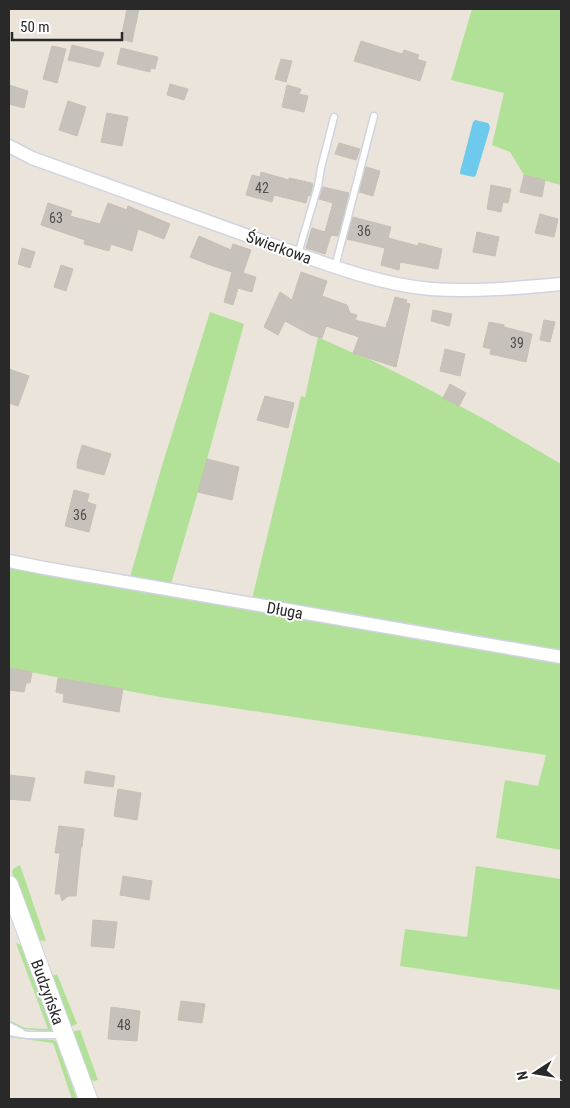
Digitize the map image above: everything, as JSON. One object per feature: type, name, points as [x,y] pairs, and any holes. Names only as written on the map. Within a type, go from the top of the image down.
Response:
[{"type":"street","name":"Świerkowa","points":[[9,146],[32,158],[334,267],[387,282],[429,288],[485,290],[561,284]]},
{"type":"street","name":"Długa","points":[[9,561],[561,657]]},
{"type":"street","name":"Budzyńska","points":[[9,885],[88,1099]]},
{"type":"lane","points":[[334,267],[374,116]]},
{"type":"lane","points":[[298,254],[318,186],[334,118]]},
{"type":"lane","points":[[9,1026],[28,1035]]},
{"type":"lane","points":[[9,1032],[28,1035],[64,1035]]},
{"type":"green space","points":[[472,9],[561,9],[561,185],[524,175],[510,152],[492,145],[504,93],[451,80]]},
{"type":"green space","points":[[210,312],[244,324],[171,584],[130,577],[161,469]]},
{"type":"green space","points":[[318,337],[413,381],[486,420],[561,464],[561,652],[252,599],[301,396],[305,397]]},
{"type":"green space","points":[[9,566],[561,663],[561,850],[496,838],[505,780],[538,786],[546,755],[160,697],[9,668]]},
{"type":"green space","points":[[20,865],[46,941],[36,940],[12,872],[14,868]]},
{"type":"green space","points":[[476,866],[561,879],[561,990],[400,966],[405,929],[467,937]]},
{"type":"green space","points":[[16,943],[21,945],[52,1030],[51,1032],[23,1029],[10,1023],[11,1021],[25,1028],[48,1029]]},
{"type":"green space","points":[[57,974],[77,1024],[69,1027],[52,976]]},
{"type":"green space","points":[[80,1030],[98,1080],[87,1079],[71,1032]]},
{"type":"green space","points":[[9,1035],[56,1041],[77,1099],[72,1099],[53,1043],[9,1037]]},
{"type":"water","points":[[475,120],[488,123],[490,128],[474,177],[460,174],[460,172]]},
{"type":"building","points":[[127,9],[139,9],[132,42],[121,39]]},
{"type":"building","points":[[361,41],[402,54],[404,50],[419,55],[417,59],[426,62],[420,81],[354,61]]},
{"type":"building","points":[[72,45],[104,53],[99,67],[68,60]]},
{"type":"building","points":[[52,46],[66,49],[57,83],[43,79]]},
{"type":"building","points":[[121,48],[158,57],[155,69],[150,68],[150,72],[117,64]]},
{"type":"building","points":[[281,59],[292,61],[286,82],[275,79]]},
{"type":"building","points":[[170,84],[188,89],[184,100],[167,95]]},
{"type":"building","points":[[9,85],[28,91],[24,108],[9,104]]},
{"type":"building","points":[[287,85],[301,89],[299,94],[308,96],[304,112],[282,107]]},
{"type":"building","points":[[68,101],[86,107],[77,136],[59,130]]},
{"type":"building","points":[[107,113],[128,117],[122,146],[101,142]]},
{"type":"building","points":[[339,143],[360,149],[356,160],[335,154]]},
{"type":"building","points":[[366,167],[380,171],[373,196],[359,192]]},
{"type":"building","points":[[261,172],[313,184],[306,203],[274,195],[272,202],[246,195],[252,175],[260,177]]},
{"type":"building","points":[[524,175],[545,180],[542,197],[520,192]]},
{"type":"building","points":[[491,185],[511,189],[508,203],[503,202],[501,212],[487,209]]},
{"type":"building","points":[[323,187],[349,193],[338,236],[331,235],[325,254],[306,248],[312,228],[325,232],[333,203],[319,199]]},
{"type":"building","points":[[48,203],[72,211],[70,216],[100,224],[108,203],[127,210],[128,206],[170,224],[164,239],[138,229],[132,251],[111,244],[109,251],[84,244],[85,240],[41,225]]},
{"type":"building","points":[[540,214],[558,219],[554,237],[535,233]]},
{"type":"building","points":[[353,217],[391,227],[388,238],[418,246],[419,243],[442,249],[438,269],[400,262],[399,270],[381,265],[385,248],[347,239]]},
{"type":"building","points":[[477,232],[499,237],[495,256],[473,252]]},
{"type":"building","points":[[199,236],[231,250],[233,244],[251,250],[243,273],[256,277],[252,292],[238,288],[233,305],[224,302],[232,272],[190,257]]},
{"type":"building","points":[[22,248],[35,252],[30,268],[18,264]]},
{"type":"building","points":[[61,265],[73,269],[66,291],[54,287]]},
{"type":"building","points":[[301,272],[327,281],[322,296],[347,305],[350,313],[357,315],[355,320],[386,328],[395,297],[407,300],[406,303],[410,304],[396,367],[353,353],[359,337],[326,326],[322,338],[311,335],[285,321],[278,335],[264,327],[280,292],[292,300]]},
{"type":"building","points":[[433,310],[452,314],[449,326],[431,321]]},
{"type":"building","points":[[544,320],[555,322],[550,342],[540,340]]},
{"type":"building","points":[[489,322],[532,334],[526,362],[490,354],[491,349],[483,347]]},
{"type":"building","points":[[445,349],[465,354],[460,376],[440,371]]},
{"type":"building","points":[[9,369],[29,376],[18,406],[9,403]]},
{"type":"building","points":[[450,384],[466,393],[459,406],[443,398]]},
{"type":"building","points":[[265,396],[294,403],[288,428],[257,420]]},
{"type":"building","points":[[82,445],[111,454],[104,475],[77,468]]},
{"type":"building","points":[[207,459],[239,467],[232,500],[198,492]]},
{"type":"building","points":[[74,490],[89,494],[87,502],[96,505],[89,532],[65,526]]},
{"type":"building","points":[[9,668],[32,672],[30,683],[26,683],[24,692],[9,690]]},
{"type":"building","points":[[58,678],[123,689],[119,712],[63,702],[64,694],[56,692]]},
{"type":"building","points":[[86,771],[115,776],[113,787],[84,783]]},
{"type":"building","points":[[9,775],[35,778],[30,801],[9,799]]},
{"type":"building","points":[[118,789],[141,793],[137,820],[114,816]]},
{"type":"building","points":[[59,826],[84,829],[76,896],[68,896],[62,901],[60,894],[55,894],[60,853],[55,853]]},
{"type":"building","points":[[123,876],[152,881],[149,900],[120,895]]},
{"type":"building","points":[[93,920],[117,922],[114,948],[91,946]]},
{"type":"building","points":[[181,1001],[205,1004],[202,1023],[178,1020]]},
{"type":"building","points":[[111,1007],[140,1011],[137,1041],[108,1039]]}]
